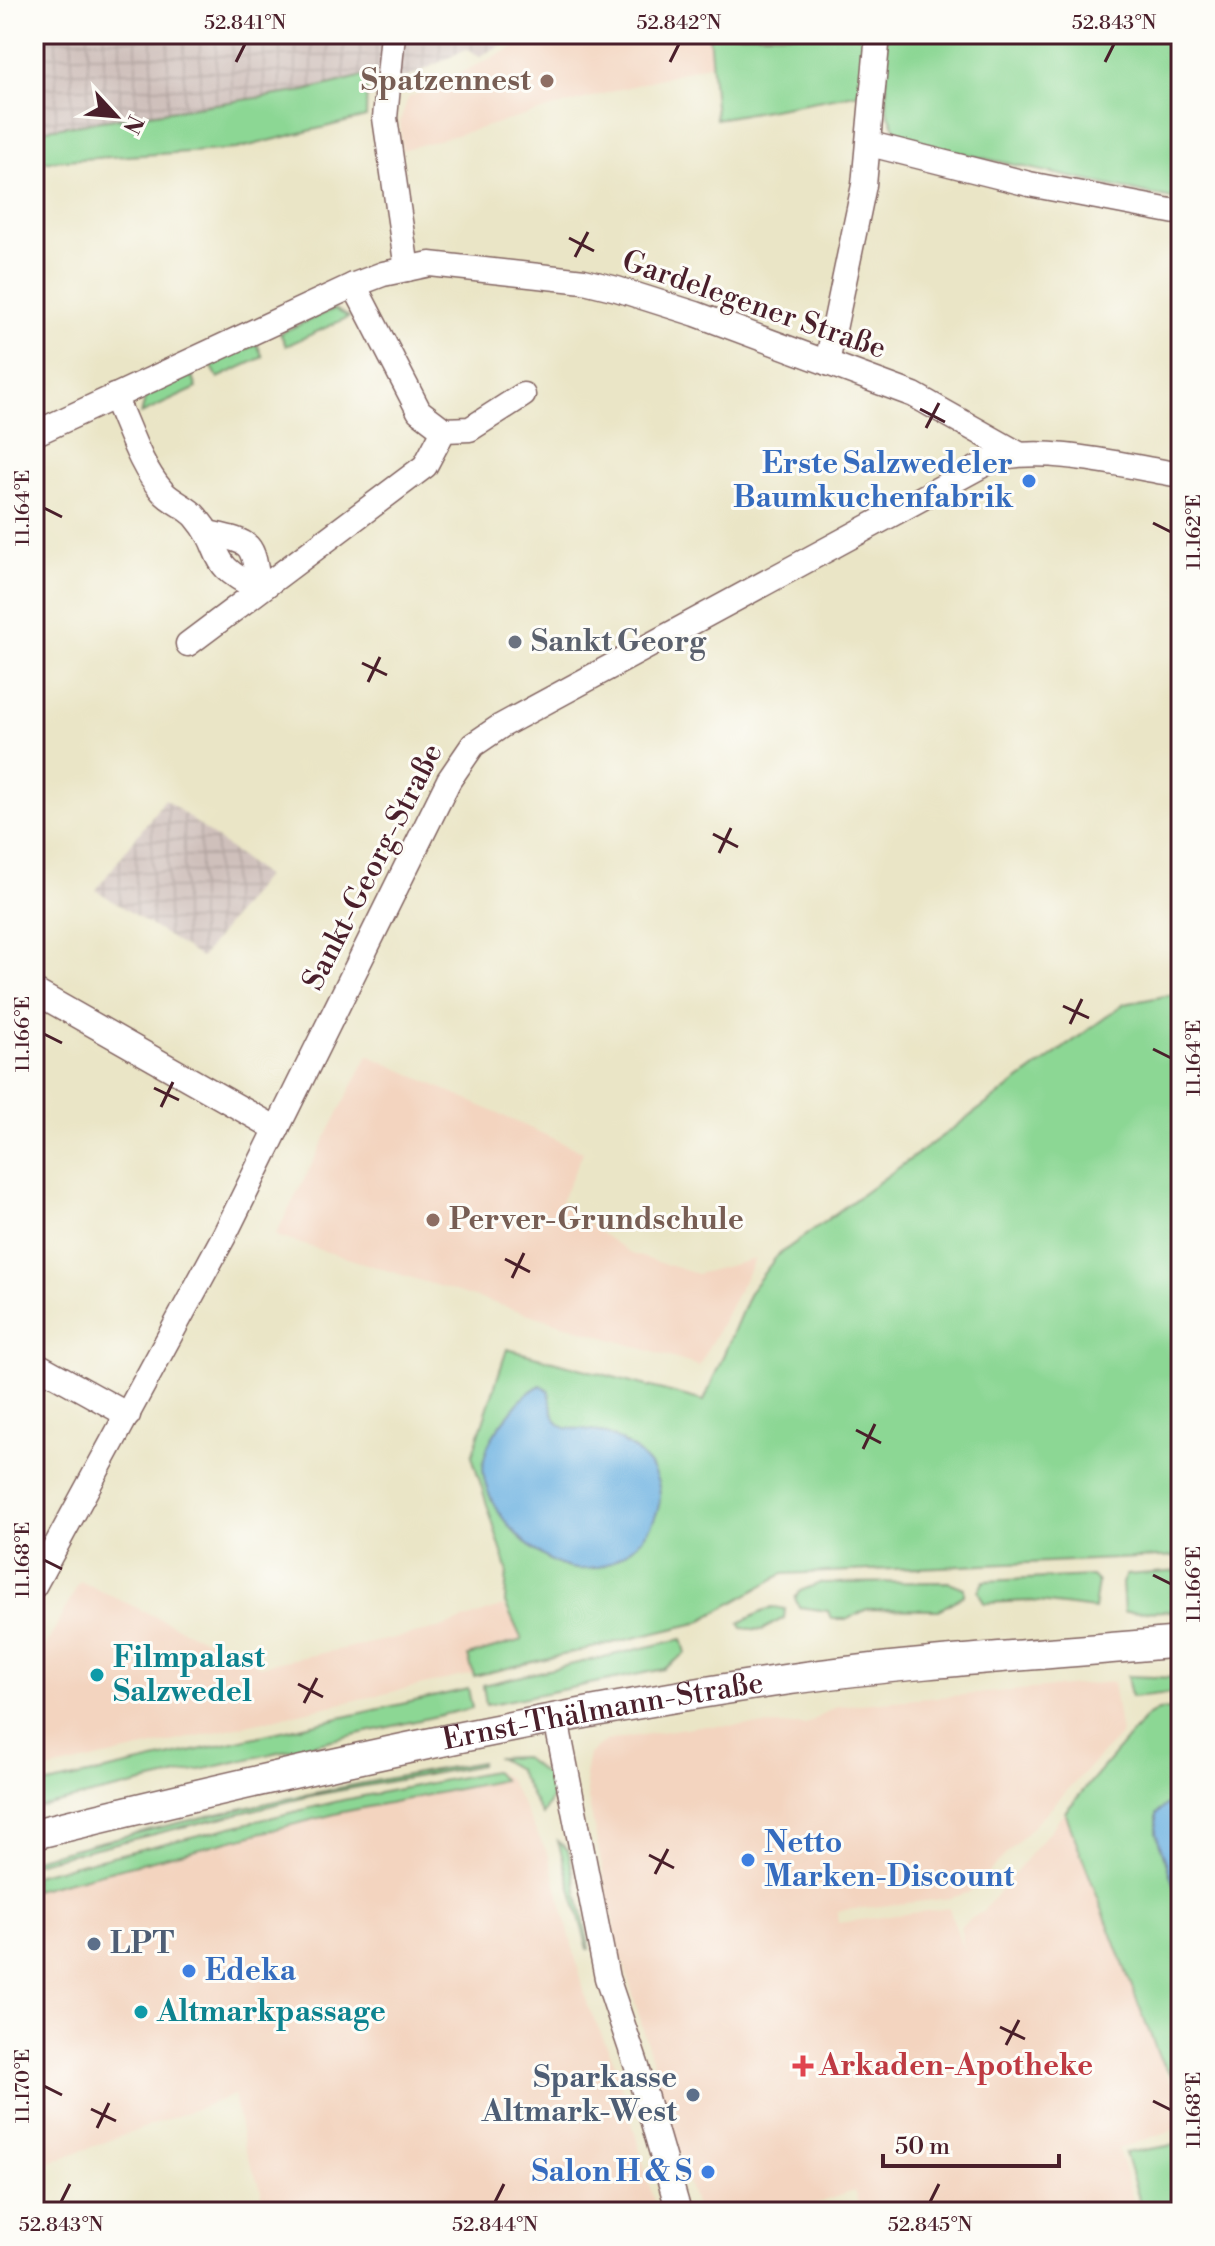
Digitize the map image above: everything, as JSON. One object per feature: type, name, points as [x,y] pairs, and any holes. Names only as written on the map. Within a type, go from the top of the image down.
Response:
[{"type":"main road","name":"Ernst-Thälmann-Straße","points":[[34,1834],[278,1775],[556,1719],[805,1677],[1181,1642]]},
{"type":"street","points":[[393,34],[385,118],[407,269]]},
{"type":"street","points":[[827,363],[870,144],[878,34]]},
{"type":"street","points":[[870,144],[1029,184],[1181,213]]},
{"type":"street","name":"Gardelegener Straße","points":[[34,434],[354,285],[430,264],[617,289],[914,395],[1017,453]]},
{"type":"street","points":[[354,285],[419,411],[444,430],[470,429],[523,395]]},
{"type":"street","points":[[114,396],[159,488],[195,516],[208,533],[222,567],[230,575],[259,589]]},
{"type":"street","points":[[188,644],[425,466],[444,430]]},
{"type":"street","name":"Sankt-Georg-Straße","points":[[34,1586],[128,1415],[277,1129],[449,780],[473,745],[501,726],[743,597],[922,495],[994,459],[1017,453],[1181,475]]},
{"type":"street","points":[[34,991],[277,1129]]},
{"type":"street","points":[[34,1363],[128,1415]]},
{"type":"street","points":[[556,1719],[607,1978],[637,2067],[679,2212]]},
{"type":"shaded area","points":[[34,34],[523,34],[480,56],[466,49],[412,76],[317,99],[34,131]]},
{"type":"shaded area","name":"Spatzennest","points":[[542,34],[709,34],[711,64],[402,150],[400,121],[408,98]]},
{"type":"shaded area","points":[[165,799],[265,876],[201,958],[96,890]]},
{"type":"shaded area","name":"Perver-Grundschule","points":[[368,1055],[583,1152],[560,1204],[631,1254],[697,1274],[755,1259],[699,1366],[275,1236]]},
{"type":"shaded area","points":[[80,1581],[260,1666],[438,1629],[503,1606],[538,1659],[34,1773],[34,1668]]},
{"type":"shaded area","points":[[1113,1682],[1121,1734],[970,1892],[951,1898],[837,1911],[838,1923],[949,1908],[965,1954],[960,1926],[983,1911],[1065,1812],[1160,2060],[1181,2104],[1181,2127],[1118,2149],[1137,2212],[861,2212],[854,2191],[790,2212],[697,2212],[617,1941],[588,1798],[585,1775],[589,1754],[605,1741],[698,1726],[805,1725],[837,1706]]},
{"type":"shaded area","points":[[492,1771],[508,1778],[549,1856],[588,2006],[616,2065],[657,2212],[269,2212],[244,2147],[234,2095],[34,2168],[34,1875],[343,1800]]},
{"type":"green space","points":[[709,34],[866,34],[867,92],[716,119]]},
{"type":"green space","points":[[886,34],[1181,34],[1181,201],[918,144],[899,136],[887,111]]},
{"type":"green space","points":[[367,75],[366,117],[236,149],[34,162],[34,131],[304,91]]},
{"type":"green space","points":[[334,309],[349,317],[286,346],[280,333]]},
{"type":"green space","points":[[257,344],[263,357],[218,378],[211,365]]},
{"type":"green space","points":[[192,375],[197,388],[141,414],[146,396]]},
{"type":"green space","points":[[1181,993],[1181,1556],[783,1574],[697,1623],[474,1676],[468,1656],[522,1640],[505,1603],[507,1569],[472,1456],[507,1349],[704,1401],[751,1290],[777,1256],[1124,1004]]},
{"type":"green space","points":[[1181,1571],[1181,1611],[1124,1612],[1122,1583],[1126,1575]]},
{"type":"green space","points":[[1092,1576],[1098,1582],[1094,1609],[1031,1601],[984,1603],[978,1591],[984,1581]]},
{"type":"green space","points":[[949,1582],[964,1588],[964,1595],[939,1610],[867,1609],[848,1619],[831,1619],[828,1611],[799,1607],[795,1598],[800,1591],[820,1583]]},
{"type":"green space","points":[[772,1607],[785,1609],[784,1618],[762,1630],[742,1628],[739,1623]]},
{"type":"green space","points":[[682,1639],[686,1653],[664,1669],[486,1705],[483,1685]]},
{"type":"green space","points":[[1127,1676],[1181,1678],[1181,1692],[1131,1697]]},
{"type":"green space","points":[[468,1689],[472,1708],[34,1808],[34,1787]]},
{"type":"green space","points":[[1181,1708],[1181,2086],[1160,2060],[1065,1812],[1147,1716],[1158,1710]]},
{"type":"green space","points":[[523,1757],[548,1776],[554,1794],[542,1815],[517,1769],[498,1758]]},
{"type":"green space","points":[[481,1762],[480,1765],[315,1795],[34,1863],[34,1859],[201,1818],[312,1793]]},
{"type":"green space","points":[[492,1771],[503,1780],[343,1812],[34,1890],[34,1875],[343,1800]]},
{"type":"green space","points":[[558,1841],[568,1850],[590,1949],[588,1949]]},
{"type":"green space","points":[[1181,2144],[1181,2212],[1143,2212],[1125,2153]]},
{"type":"water","points":[[541,1385],[549,1391],[553,1414],[559,1424],[569,1429],[596,1431],[622,1441],[644,1459],[658,1482],[659,1503],[647,1532],[626,1553],[599,1567],[576,1569],[542,1556],[510,1527],[488,1491],[483,1472],[491,1440],[518,1404]]},
{"type":"water","points":[[1181,1793],[1181,1907],[1156,1833],[1156,1814]]},
{"type":"place","name":"Spatzennest","points":[[547,81]]},
{"type":"place","name":"Erste Salzwedeler Baumkuchenfabrik","points":[[1029,481]]},
{"type":"place","name":"Sankt Georg","points":[[515,642]]},
{"type":"place","name":"Perver-Grundschule","points":[[433,1220]]},
{"type":"place","name":"Filmpalast Salzwedel","points":[[97,1675]]},
{"type":"place","name":"Netto Marken-Discount","points":[[748,1860]]},
{"type":"place","name":"LPT","points":[[94,1944]]},
{"type":"place","name":"Edeka","points":[[189,1971]]},
{"type":"place","name":"Altmarkpassage","points":[[141,2012]]},
{"type":"place","name":"Arkaden-Apotheke","points":[[803,2066]]},
{"type":"place","name":"Sparkasse Altmark-West","points":[[693,2095]]},
{"type":"place","name":"Salon H & S","points":[[708,2172]]}]
